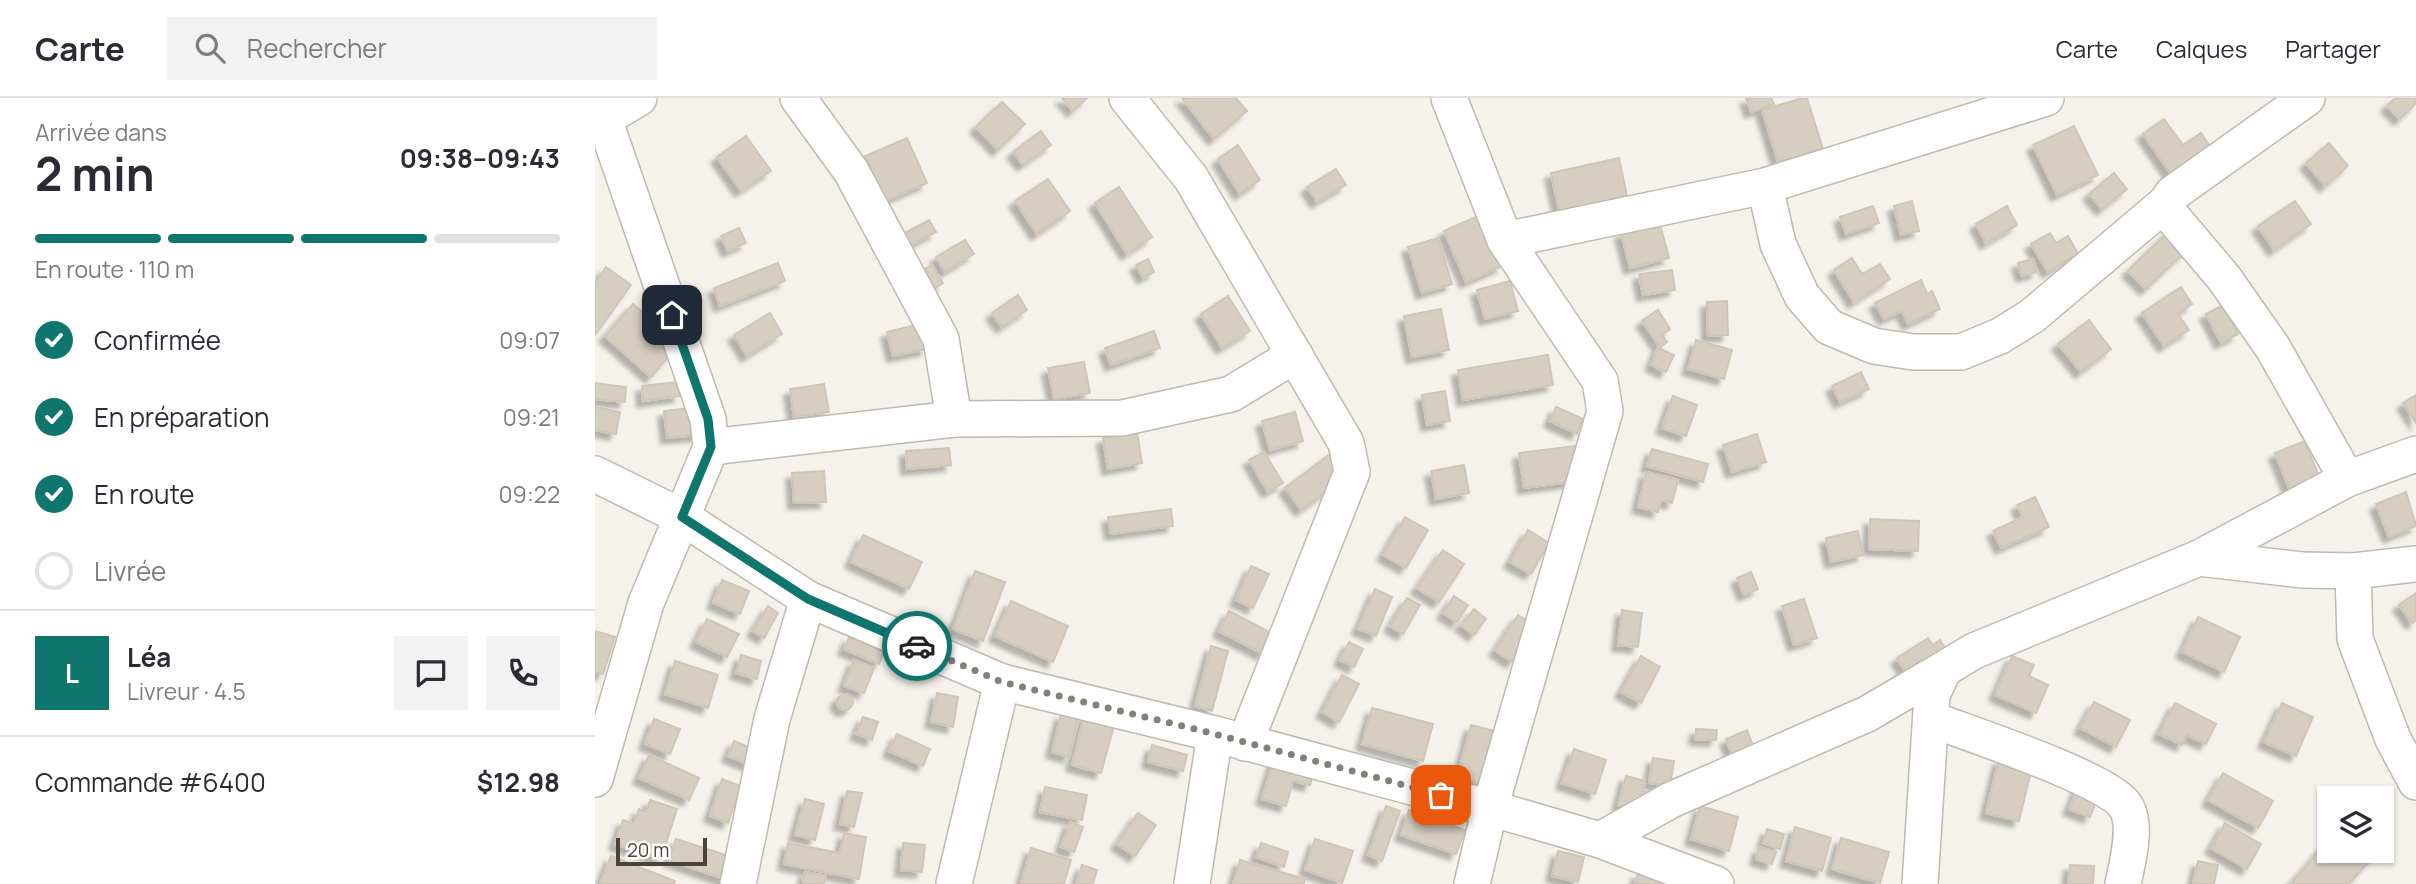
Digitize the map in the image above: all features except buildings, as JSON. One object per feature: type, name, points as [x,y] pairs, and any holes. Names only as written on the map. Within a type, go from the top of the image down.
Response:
[{"type":"street","points":[[595,779],[646,603],[711,447],[708,419],[599,111],[639,98]]},
{"type":"street","points":[[798,98],[851,171],[941,339],[954,419]]},
{"type":"street","points":[[1127,98],[1191,178],[1346,443],[1352,472],[1230,738],[1192,884]]},
{"type":"street","points":[[1449,98],[1505,240],[1600,381],[1605,411],[1490,808],[1472,884]]},
{"type":"street","points":[[1505,240],[1765,186],[2046,98]]},
{"type":"street","points":[[1765,186],[1778,244],[1802,296],[1829,327],[1874,346],[1913,352],[1961,352],[2000,336],[2032,316],[2166,203],[2172,194],[2307,98]]},
{"type":"street","points":[[2166,203],[2169,213],[2224,278],[2273,348],[2347,479]]},
{"type":"street","points":[[711,447],[954,419],[1122,418],[1231,394],[1295,355]]},
{"type":"street","points":[[1600,840],[1671,800],[1867,714],[1974,651],[2199,558],[2347,479],[2416,454]]},
{"type":"street","points":[[595,474],[682,517],[808,599],[1002,682],[1230,738],[1490,808],[1600,840],[1716,884]]},
{"type":"street","points":[[2199,558],[2303,570],[2353,571],[2416,564]]},
{"type":"street","points":[[2353,571],[2355,639],[2393,739],[2416,782]]},
{"type":"street","points":[[738,884],[772,719],[808,599]]},
{"type":"street","points":[[1920,884],[1932,695],[1944,668]]},
{"type":"street","points":[[954,884],[1002,682]]},
{"type":"street","points":[[1931,719],[2101,786],[2125,806],[2130,829],[2123,884]]},
{"type":"way so far","points":[[917,646],[1002,682],[1215,734],[1441,795]]},
{"type":"route","points":[[672,315],[708,419],[711,447],[682,517],[808,599],[917,646]]}]
